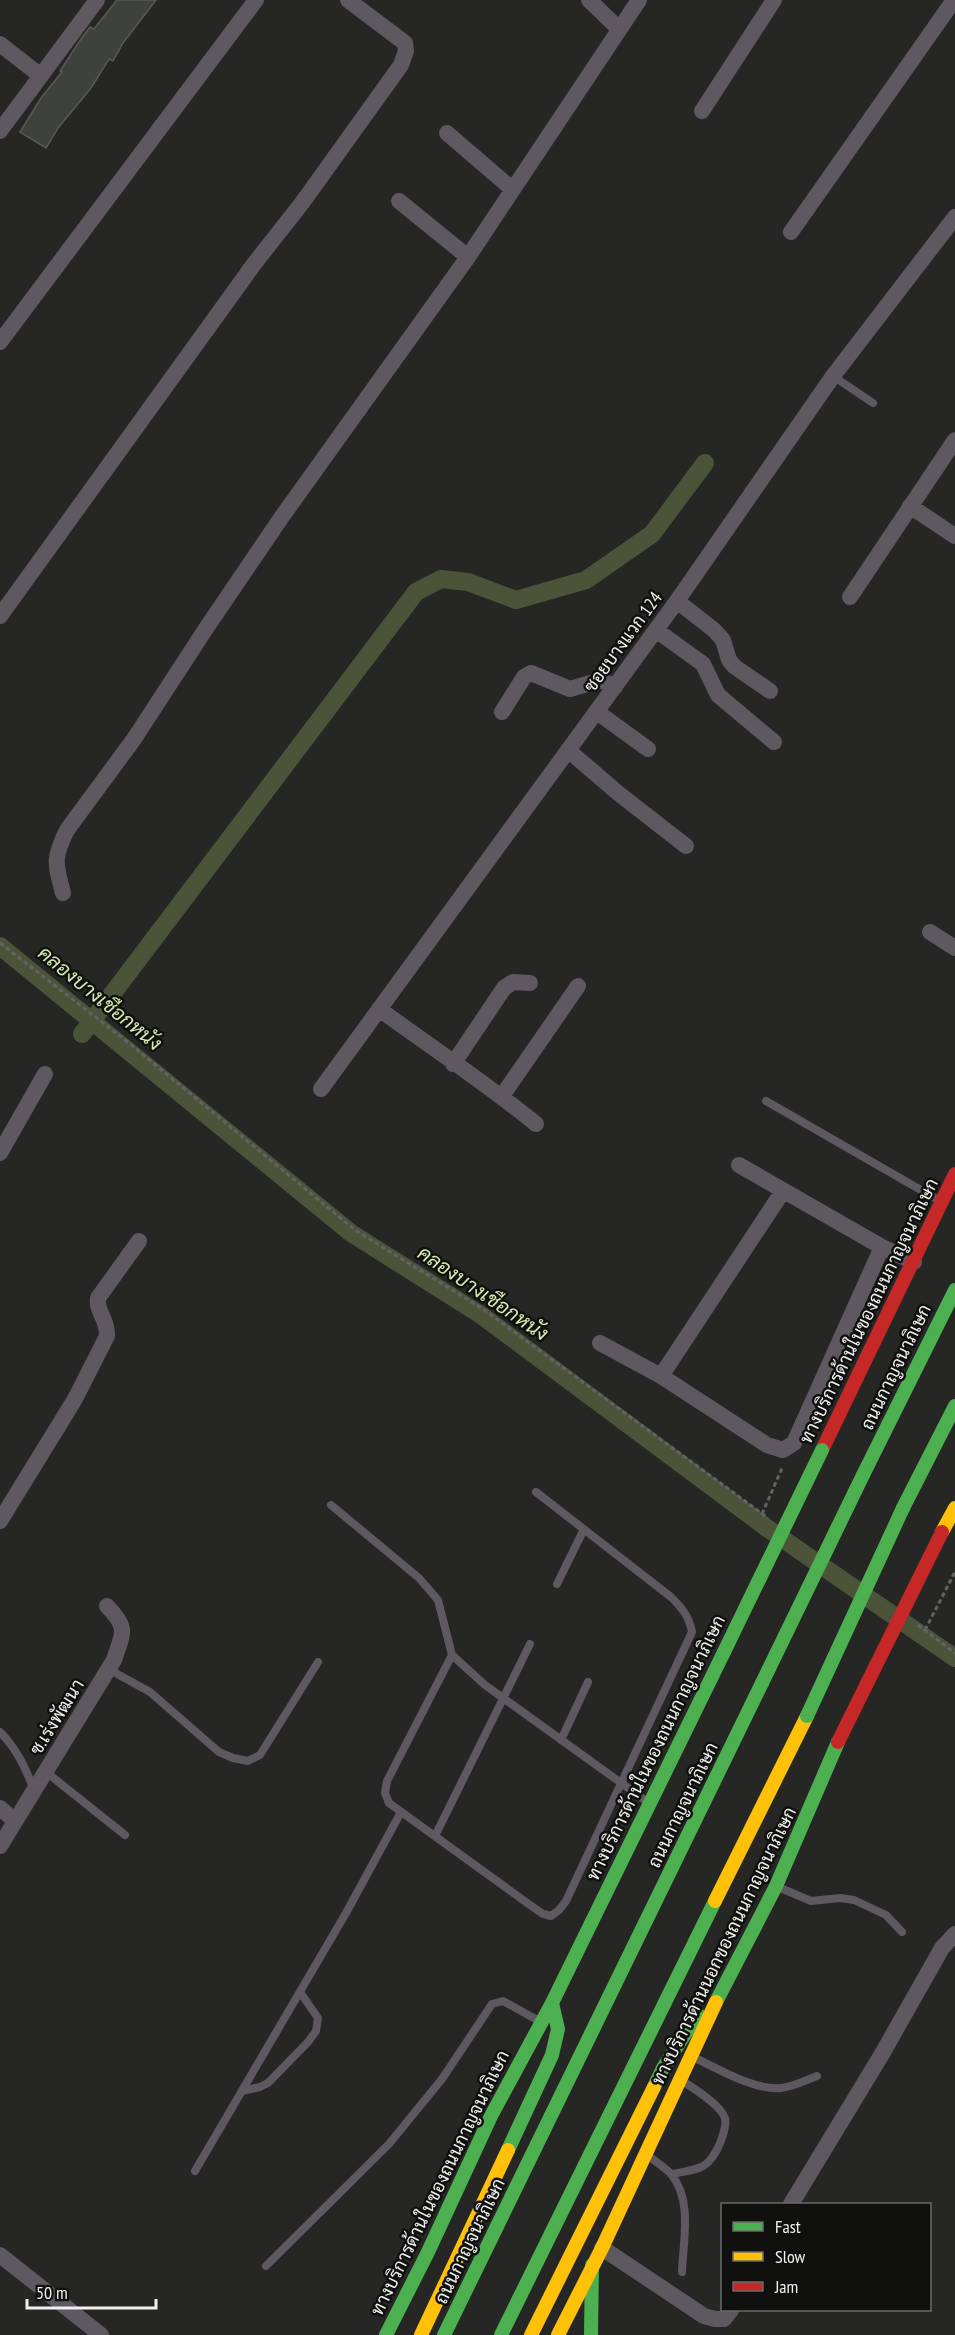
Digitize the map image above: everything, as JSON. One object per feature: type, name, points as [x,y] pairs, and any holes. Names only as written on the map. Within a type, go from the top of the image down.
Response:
[{"type":"main road","name":"ทางบริการด้านในของถนนกาญจนาภิเษก","points":[[386,2335],[428,2252],[491,2116],[552,2002],[650,1803],[955,1174]]},
{"type":"main road","name":"ถนนกาญจนาภิเษก","points":[[444,2335],[955,1290]]},
{"type":"main road","points":[[501,2335],[807,1716],[903,1508],[955,1406]]},
{"type":"main road","name":"ทางบริการด้านนอกของถนนกาญจนาภิเษก","points":[[558,2335],[602,2248],[679,2079],[740,1953],[776,1887],[838,1742],[955,1508]]},
{"type":"main road","points":[[531,2335],[663,2068],[740,1953]]},
{"type":"main road","points":[[421,2335],[552,2055],[558,2029],[552,2002]]},
{"type":"main road","points":[[591,2335],[592,2265]]},
{"type":"street","points":[[0,131],[97,0]]},
{"type":"street","points":[[0,342],[256,0]]},
{"type":"street","points":[[0,616],[401,65],[406,51],[405,43],[348,0]]},
{"type":"street","points":[[589,0],[619,29]]},
{"type":"street","points":[[63,893],[55,863],[59,846],[67,830],[134,739],[280,518],[468,257],[639,0]]},
{"type":"street","points":[[702,111],[774,0]]},
{"type":"street","points":[[791,232],[954,0]]},
{"type":"street","points":[[0,44],[41,76]]},
{"type":"street","points":[[447,133],[512,189]]},
{"type":"street","points":[[399,201],[468,257]]},
{"type":"street","name":"ซอยบางแวก 124","points":[[321,1089],[677,601],[833,376],[955,216]]},
{"type":"street","points":[[850,597],[955,440]]},
{"type":"street","points":[[910,506],[955,536]]},
{"type":"street","points":[[677,601],[714,630],[723,640],[729,660],[735,667],[770,691]]},
{"type":"street","points":[[656,630],[703,664],[718,696],[774,742]]},
{"type":"street","points":[[502,712],[524,677],[531,674],[570,690],[601,680],[615,687]]},
{"type":"street","points":[[597,712],[648,749]]},
{"type":"street","points":[[568,750],[618,794],[686,846]]},
{"type":"street","points":[[930,932],[955,948]]},
{"type":"street","points":[[453,1064],[504,988],[513,982],[530,983]]},
{"type":"street","points":[[502,1096],[578,986]]},
{"type":"street","points":[[379,1009],[453,1064],[502,1096],[536,1124]]},
{"type":"street","points":[[0,1153],[45,1074]]},
{"type":"street","points":[[739,1165],[914,1262]]},
{"type":"street","points":[[661,1376],[783,1191]]},
{"type":"street","points":[[0,1521],[75,1399],[107,1336],[108,1325],[97,1305],[98,1298],[139,1241]]},
{"type":"street","points":[[600,1343],[661,1376],[767,1445],[783,1450],[794,1443],[882,1246]]},
{"type":"street","name":"ซ.เร่งพัฒนา","points":[[0,1846],[110,1670],[123,1627],[120,1619],[107,1606]]},
{"type":"street","points":[[0,1808],[15,1821]]},
{"type":"street","points":[[792,2203],[882,2054],[942,1948],[955,1934]]},
{"type":"street","points":[[602,2248],[704,2316],[724,2319],[730,2311]]},
{"type":"street","points":[[0,2255],[101,2335]]},
{"type":"lane","points":[[833,376],[873,403]]},
{"type":"lane","points":[[766,1101],[941,1202]]},
{"type":"lane","points":[[452,1655],[387,1781],[385,1793],[389,1803],[401,1812],[530,1905],[543,1914],[551,1916],[566,1900],[692,1632],[690,1620],[685,1611],[671,1597],[536,1492]]},
{"type":"lane","points":[[331,1505],[419,1578],[438,1600],[452,1655],[485,1685],[650,1803]]},
{"type":"lane","points":[[557,1584],[584,1529]]},
{"type":"lane","points":[[435,1836],[530,1644]]},
{"type":"lane","points":[[110,1670],[150,1692],[219,1752],[248,1761],[260,1755],[318,1662]]},
{"type":"lane","points":[[561,1740],[588,1682]]},
{"type":"lane","points":[[0,1732],[18,1753],[34,1791]]},
{"type":"lane","points":[[46,1772],[125,1836]]},
{"type":"lane","points":[[195,2170],[346,1913],[401,1812]]},
{"type":"lane","points":[[776,1887],[811,1901],[840,1898],[854,1900],[886,1915],[902,1932]]},
{"type":"lane","points":[[242,2091],[268,2083],[316,2031],[318,2018],[300,1992]]},
{"type":"lane","points":[[266,2266],[389,2144],[442,2079],[492,2004],[502,2001],[541,2022]]},
{"type":"lane","points":[[690,2056],[769,2088],[783,2088],[817,2076]]},
{"type":"lane","points":[[671,2174],[701,2169],[711,2162],[724,2131],[725,2118],[702,2094],[679,2079]]},
{"type":"lane","points":[[645,2153],[671,2174],[685,2206],[682,2272]]},
{"type":"path","points":[[0,943],[129,1043],[356,1230],[483,1309],[772,1521]]},
{"type":"path","points":[[762,1514],[794,1443]]},
{"type":"path","points":[[925,1630],[955,1572]]},
{"type":"path","points":[[916,1624],[955,1653]]},
{"type":"building","points":[[117,0],[156,0],[123,43],[113,61],[109,59],[91,88],[58,128],[46,148],[20,132],[41,98],[62,72],[60,71],[81,39],[90,27],[94,29]]},
{"type":"waterway","points":[[82,1034],[416,592],[441,579],[468,582],[516,600],[586,580],[652,534],[705,463]]},
{"type":"waterway","name":"คลองบางเชือกหนัง","points":[[0,946],[351,1233],[481,1315],[767,1528],[955,1658]]},
{"type":"traffic: fast","points":[[863,1475],[955,1290]]},
{"type":"traffic: fast","points":[[903,1508],[955,1406]]},
{"type":"traffic: fast","points":[[724,1652],[822,1450]]},
{"type":"traffic: fast","points":[[762,1683],[863,1475]]},
{"type":"traffic: fast","points":[[807,1716],[903,1508]]},
{"type":"traffic: fast","points":[[386,2335],[428,2252],[491,2116],[552,2003],[724,1652]]},
{"type":"traffic: fast","points":[[444,2335],[762,1683]]},
{"type":"traffic: fast","points":[[716,2002],[776,1886],[838,1742]]},
{"type":"traffic: fast","points":[[501,2335],[715,1901]]},
{"type":"traffic: fast","points":[[508,2150],[552,2055],[558,2029],[552,2003]]},
{"type":"traffic: fast","points":[[654,2087],[663,2068],[698,2014]]},
{"type":"traffic: fast","points":[[591,2335],[592,2265]]},
{"type":"traffic: slow","points":[[942,1532],[955,1508]]},
{"type":"traffic: slow","points":[[715,1901],[807,1716]]},
{"type":"traffic: slow","points":[[558,2335],[602,2248],[716,2002]]},
{"type":"traffic: slow","points":[[531,2335],[654,2087]]},
{"type":"traffic: slow","points":[[421,2335],[508,2150]]},
{"type":"traffic: jam","points":[[822,1450],[955,1174]]},
{"type":"traffic: jam","points":[[838,1742],[942,1532]]}]
